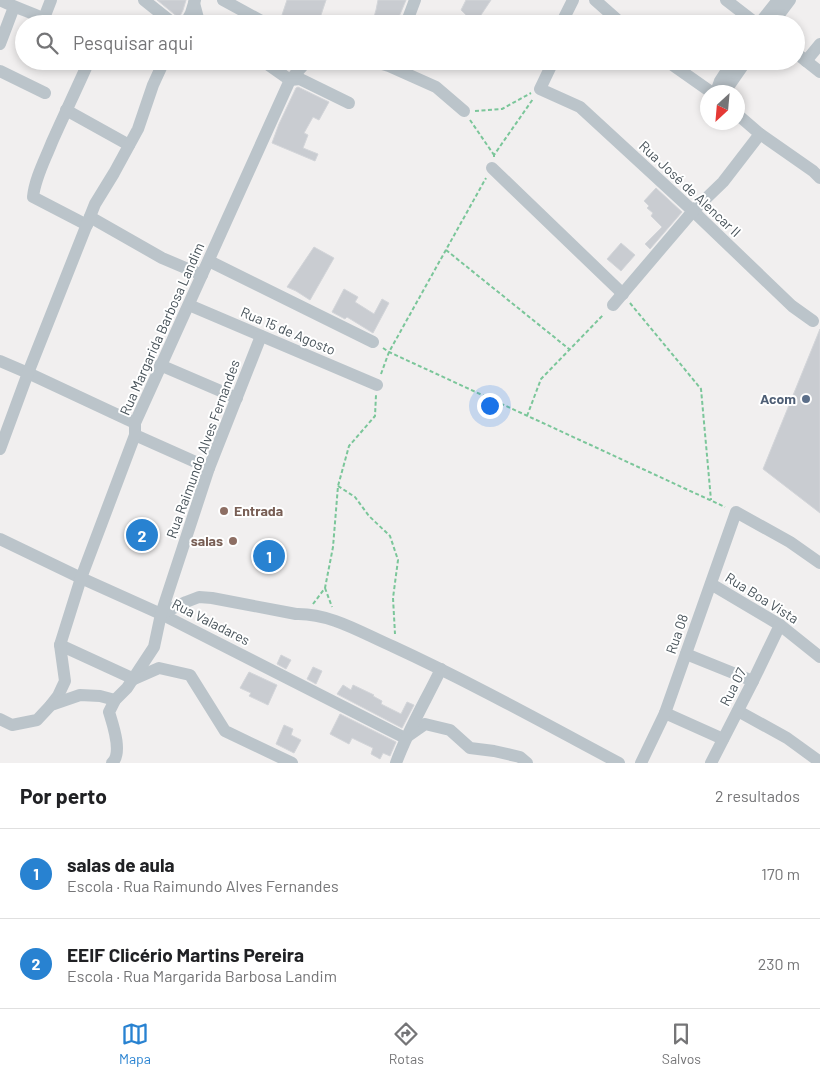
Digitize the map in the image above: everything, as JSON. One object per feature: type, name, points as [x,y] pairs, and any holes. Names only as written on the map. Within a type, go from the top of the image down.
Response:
[{"type":"street","points":[[0,0],[34,15]]},
{"type":"street","points":[[50,15],[51,0]]},
{"type":"street","points":[[144,0],[163,15]]},
{"type":"street","points":[[223,0],[250,15]]},
{"type":"street","points":[[409,15],[415,0]]},
{"type":"street","points":[[566,15],[573,0]]},
{"type":"street","points":[[595,0],[612,15]]},
{"type":"street","points":[[726,0],[746,15]]},
{"type":"street","points":[[766,15],[778,0]]},
{"type":"street","points":[[779,15],[790,0]]},
{"type":"street","points":[[190,15],[194,1]]},
{"type":"street","points":[[194,1],[197,15]]},
{"type":"street","points":[[0,44],[14,7]]},
{"type":"street","points":[[805,54],[820,44]]},
{"type":"street","points":[[805,60],[820,72]]},
{"type":"street","points":[[85,70],[43,164],[33,197],[202,275]]},
{"type":"street","points":[[0,449],[95,204],[138,129],[160,70]]},
{"type":"street","points":[[276,70],[290,80],[300,79],[349,103]]},
{"type":"street","name":"Rua Margarida Barbosa Landim","points":[[51,705],[58,696],[65,681],[60,646],[81,578],[135,429],[160,365],[290,80],[299,70]]},
{"type":"street","points":[[401,70],[436,87],[464,112]]},
{"type":"street","points":[[540,89],[549,70]]},
{"type":"street","points":[[680,70],[701,85]]},
{"type":"street","points":[[719,85],[727,70]]},
{"type":"street","points":[[729,85],[740,70]]},
{"type":"street","points":[[0,71],[45,92]]},
{"type":"street","name":"Rua José de Alencar II","points":[[540,89],[580,107],[693,211],[792,306],[812,321]]},
{"type":"street","points":[[66,110],[129,145]]},
{"type":"street","points":[[745,121],[820,178]]},
{"type":"street","points":[[613,305],[693,211],[723,182],[760,134]]},
{"type":"street","points":[[492,168],[622,294]]},
{"type":"street","points":[[209,261],[373,342]]},
{"type":"street","name":"Rua 15 de Agosto","points":[[188,305],[377,384]]},
{"type":"street","name":"Rua Raimundo Alves Fernandes","points":[[115,700],[127,688],[154,647],[161,614],[209,468],[261,336]]},
{"type":"street","points":[[0,361],[28,373],[209,468]]},
{"type":"street","points":[[160,365],[237,398]]},
{"type":"street","points":[[736,512],[790,542],[820,562]]},
{"type":"street","name":"Rua 08","points":[[641,763],[665,713],[736,512]]},
{"type":"street","name":"Rua Valadares","points":[[0,539],[161,614],[405,738]]},
{"type":"street","name":"Rua Boa Vista","points":[[711,584],[780,625],[820,657]]},
{"type":"street","points":[[161,614],[199,597],[296,614],[306,614],[336,621],[441,669],[619,763]]},
{"type":"street","name":"Rua 07","points":[[712,763],[780,625]]},
{"type":"street","points":[[60,646],[134,678],[160,668],[190,675],[226,731],[292,763]]},
{"type":"street","points":[[686,654],[753,681]]},
{"type":"street","points":[[396,763],[405,738],[441,669]]},
{"type":"street","points":[[0,720],[12,726],[37,720],[51,705],[80,695],[100,696],[115,700],[109,712],[117,753],[116,760],[112,763]]},
{"type":"street","points":[[738,710],[787,738],[820,762]]},
{"type":"street","points":[[665,713],[723,739]]},
{"type":"street","points":[[405,738],[425,724],[450,730],[470,748],[520,757],[527,763]]},
{"type":"path","points":[[464,112],[502,109],[540,89]]},
{"type":"path","points":[[306,614],[325,588],[332,547],[338,486],[349,446],[375,416],[377,384],[389,352],[492,168],[494,155],[540,89]]},
{"type":"path","points":[[464,112],[494,155]]},
{"type":"path","points":[[446,250],[569,349]]},
{"type":"path","points":[[622,294],[701,389],[711,501]]},
{"type":"path","points":[[527,416],[541,379],[613,305]]},
{"type":"path","points":[[373,342],[389,352],[736,512]]},
{"type":"path","points":[[338,486],[355,497],[369,516],[390,536],[398,560],[393,598],[396,648]]},
{"type":"path","points":[[325,588],[336,621]]},
{"type":"building","points":[[157,0],[186,0],[180,15],[175,15]]},
{"type":"building","points":[[287,0],[326,0],[321,15],[282,15]]},
{"type":"building","points":[[378,0],[406,0],[400,15],[375,15]]},
{"type":"building","points":[[466,0],[491,0],[481,15],[466,15],[461,10]]},
{"type":"building","points":[[298,87],[329,102],[319,120],[313,117],[304,133],[308,135],[303,148],[318,154],[315,161],[272,143],[279,124]]},
{"type":"building","points":[[656,188],[682,212],[650,249],[645,244],[662,227],[651,216],[653,213],[647,208],[649,206],[644,201]]},
{"type":"building","points":[[621,243],[635,255],[621,271],[607,259]]},
{"type":"building","points":[[314,247],[334,258],[310,300],[287,287]]},
{"type":"building","points":[[344,289],[358,297],[355,302],[374,314],[382,299],[389,303],[373,333],[347,317],[345,319],[332,312]]},
{"type":"building","name":"Acom","points":[[820,329],[820,513],[763,469]]},
{"type":"building","points":[[281,655],[291,660],[286,669],[277,664]]},
{"type":"building","points":[[313,667],[322,671],[316,684],[307,679]]},
{"type":"building","points":[[249,672],[277,685],[268,705],[249,696],[251,693],[240,688]]},
{"type":"building","points":[[343,685],[351,690],[353,685],[374,695],[382,701],[381,704],[401,714],[407,702],[414,705],[402,728],[337,694]]},
{"type":"building","points":[[340,714],[396,742],[390,756],[383,753],[380,759],[371,754],[373,748],[352,738],[349,744],[330,734]]},
{"type":"building","points":[[284,725],[293,729],[291,735],[301,740],[294,753],[276,744]]},
{"type":"place","name":"Acom","points":[[806,399]]},
{"type":"place","name":"Entrada","points":[[224,511]]},
{"type":"place","name":"EEIF Clicério Martins Pereira","points":[[142,535]]},
{"type":"place","name":"salas","points":[[233,541]]},
{"type":"place","name":"salas de aula","points":[[269,556]]}]
